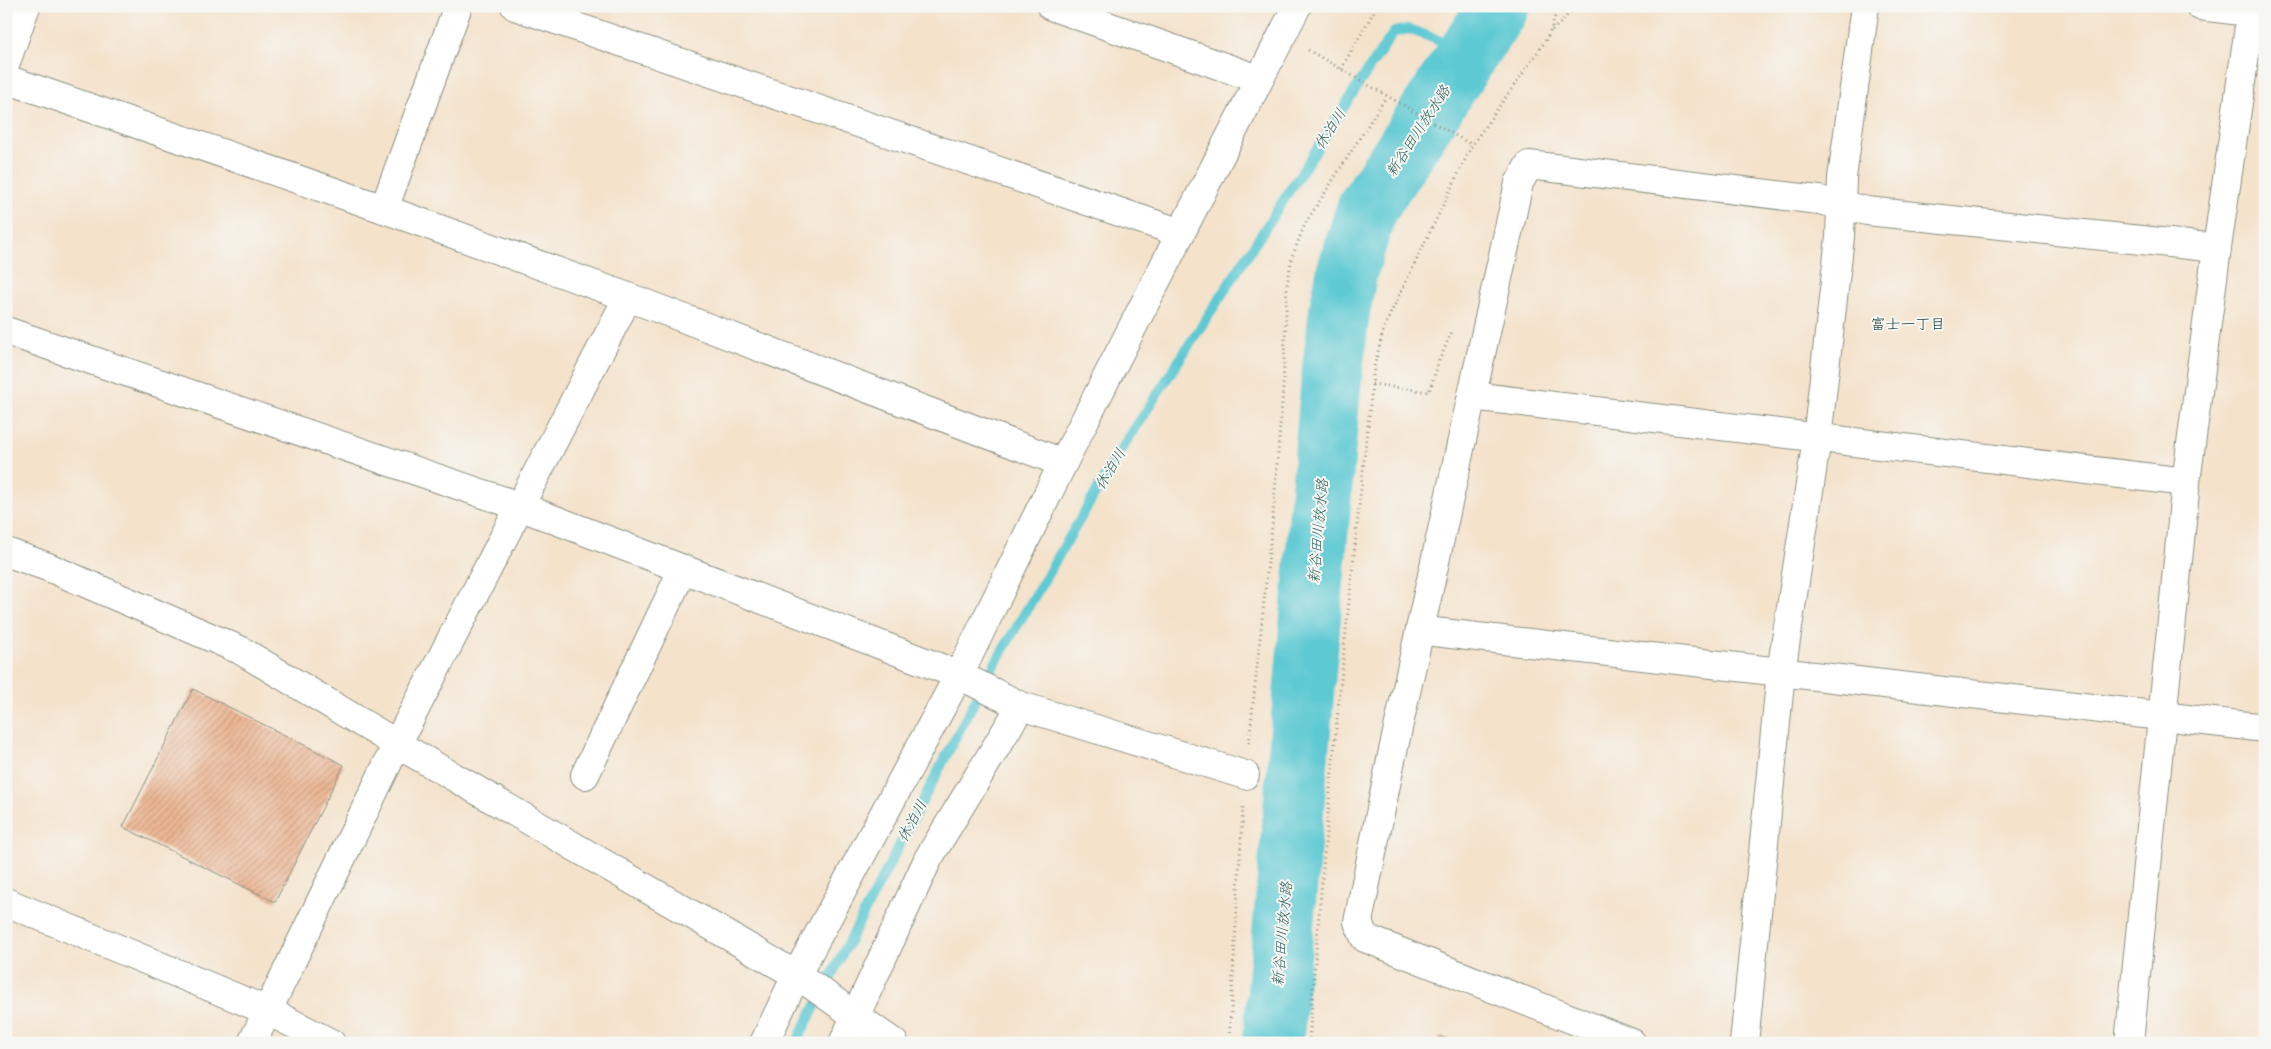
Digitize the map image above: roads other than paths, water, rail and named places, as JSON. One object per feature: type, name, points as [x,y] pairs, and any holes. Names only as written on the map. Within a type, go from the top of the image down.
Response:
[{"type":"street","points":[[6,62],[26,6]]},
{"type":"street","points":[[384,209],[458,6]]},
{"type":"street","points":[[516,6],[1181,233]]},
{"type":"street","points":[[1051,6],[1258,79]]},
{"type":"street","points":[[764,1043],[959,675],[1062,463],[1297,6]]},
{"type":"street","points":[[1744,1043],[1781,672],[1817,439],[1840,237],[1842,178],[1865,6]]},
{"type":"street","points":[[2129,1043],[2186,482],[2216,248],[2256,11],[2200,6]]},
{"type":"street","points":[[6,79],[384,209],[628,297],[1062,463]]},
{"type":"street","points":[[1628,1042],[1365,938],[1358,922],[1391,760],[1519,183],[1529,165],[1819,200],[1877,212],[2216,248]]},
{"type":"street","points":[[252,1043],[397,744],[628,297]]},
{"type":"street","points":[[6,331],[519,506],[959,675],[1021,706],[1245,775]]},
{"type":"street","points":[[1472,396],[2186,482]]},
{"type":"street","points":[[6,552],[48,567],[240,650],[397,744],[800,978],[894,1043]]},
{"type":"street","points":[[585,775],[683,568]]},
{"type":"street","points":[[1434,632],[2265,728]]},
{"type":"street","points":[[843,1043],[846,1010],[928,858],[1021,706]]},
{"type":"street","points":[[6,902],[268,1011],[331,1043]]},
{"type":"waterway","name":"新谷田川放水路","points":[[1273,1043],[1331,383],[1339,314],[1347,272],[1367,208],[1499,6]]},
{"type":"waterway","name":"休泊川","points":[[796,1043],[990,672],[1122,448],[1372,64],[1394,32],[1409,29],[1469,52]]},
{"type":"district","name":"富士一丁目","points":[[1908,324]]}]
